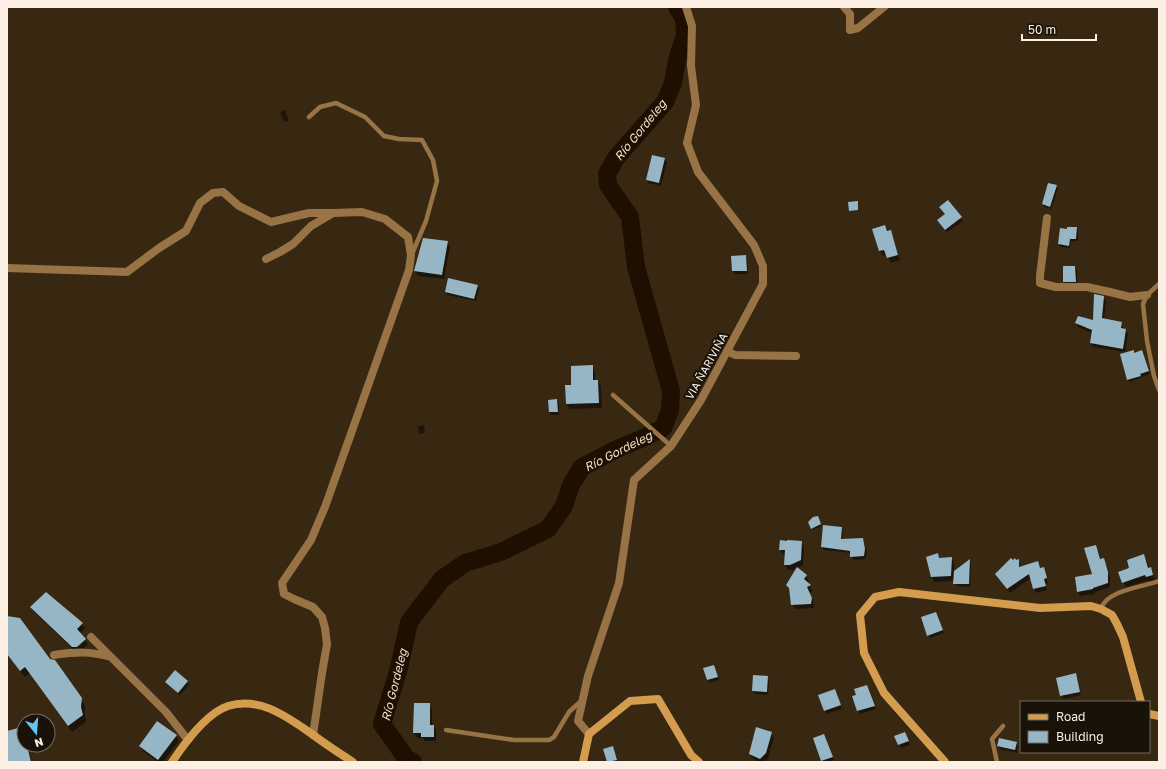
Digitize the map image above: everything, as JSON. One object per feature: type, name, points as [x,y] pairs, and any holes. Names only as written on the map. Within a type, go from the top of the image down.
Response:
[{"type":"street","name":"VIA ÑARIVIÑA","points":[[589,734],[578,721],[588,676],[619,583],[634,480],[671,446],[701,400],[763,284],[763,266],[754,245],[698,172],[687,143],[696,105],[691,66],[692,26],[686,7]]},
{"type":"street","points":[[844,7],[850,14],[850,30],[858,28],[884,7]]},
{"type":"street","points":[[7,268],[127,272],[159,248],[186,231],[200,202],[213,193],[223,192],[239,206],[271,222],[310,213],[362,212],[385,219],[408,237],[411,255],[409,270],[375,362],[325,507],[311,540],[282,583],[284,594],[294,600],[313,606],[322,617],[325,628],[327,644],[313,735]]},
{"type":"street","points":[[266,259],[293,244],[311,226],[333,213]]},
{"type":"street","points":[[1047,218],[1040,283],[1056,287],[1087,287],[1130,297],[1147,295]]},
{"type":"street","points":[[727,351],[735,356],[796,356]]},
{"type":"street","points":[[945,762],[884,693],[864,653],[860,615],[875,597],[899,592],[1040,608],[1092,606],[1101,609],[1112,615],[1123,637],[1141,701]]},
{"type":"street","points":[[91,638],[166,712],[188,740]]},
{"type":"street","points":[[54,655],[74,652],[94,653],[112,658]]},
{"type":"street","points":[[583,762],[589,734],[630,701],[658,699],[691,755],[699,762]]},
{"type":"street","points":[[172,762],[188,740],[210,717],[227,706],[245,703],[260,705],[283,715],[353,762]]},
{"type":"lane","points":[[309,118],[320,107],[336,103],[365,117],[384,136],[400,139],[422,140],[433,160],[437,181],[426,221],[411,255]]},
{"type":"lane","points":[[1159,284],[1147,295],[1143,304],[1147,341],[1154,376],[1159,390]]},
{"type":"lane","points":[[613,395],[671,446]]},
{"type":"lane","points":[[1101,609],[1106,600],[1115,594],[1159,581]]},
{"type":"lane","points":[[446,730],[514,740],[549,740],[554,737],[569,712],[583,700]]},
{"type":"lane","points":[[997,762],[992,739],[1003,726]]},
{"type":"building","points":[[652,155],[665,158],[659,183],[646,180]]},
{"type":"building","points":[[1048,183],[1057,185],[1050,207],[1042,204]]},
{"type":"building","points":[[948,200],[962,217],[945,230],[937,220],[945,214],[939,207]]},
{"type":"building","points":[[858,201],[858,210],[849,211],[848,202]]},
{"type":"building","points":[[885,225],[887,231],[891,230],[898,255],[887,258],[884,250],[879,251],[872,229]]},
{"type":"building","points":[[1067,227],[1077,227],[1076,239],[1070,239],[1069,246],[1058,244],[1060,228],[1067,229]]},
{"type":"building","points":[[423,238],[448,241],[442,275],[414,271]]},
{"type":"building","points":[[746,255],[747,271],[732,271],[731,256]]},
{"type":"building","points":[[1063,266],[1075,266],[1076,282],[1063,282]]},
{"type":"building","points":[[448,278],[478,285],[474,299],[445,292]]},
{"type":"building","points":[[1094,294],[1104,296],[1102,318],[1122,322],[1121,328],[1126,329],[1123,349],[1090,343],[1092,330],[1075,323],[1078,316],[1093,320]]},
{"type":"building","points":[[1134,350],[1134,353],[1142,350],[1149,371],[1140,374],[1141,376],[1127,380],[1120,354]]},
{"type":"building","points":[[593,365],[593,380],[598,380],[599,403],[566,404],[565,385],[571,385],[571,366]]},
{"type":"building","points":[[557,399],[558,412],[549,412],[548,400]]},
{"type":"building","points":[[818,516],[821,524],[811,529],[808,522],[813,517]]},
{"type":"building","points":[[823,525],[842,527],[841,539],[863,538],[865,549],[864,556],[850,557],[850,551],[821,547]]},
{"type":"building","points":[[780,540],[802,541],[801,560],[790,565],[784,565],[785,550],[779,550]]},
{"type":"building","points":[[1096,545],[1100,559],[1104,558],[1108,572],[1108,583],[1093,589],[1077,592],[1075,577],[1092,574],[1084,548]]},
{"type":"building","points":[[938,553],[939,558],[952,557],[951,576],[931,577],[926,557]]},
{"type":"building","points":[[1144,554],[1148,568],[1151,567],[1153,575],[1146,577],[1145,575],[1122,583],[1118,572],[1129,568],[1127,560]]},
{"type":"building","points":[[1011,558],[1013,560],[1015,558],[1016,560],[1019,559],[1019,567],[1038,561],[1040,568],[1044,567],[1047,578],[1044,579],[1046,586],[1033,589],[1029,574],[1007,589],[995,574]]},
{"type":"building","points":[[970,559],[969,584],[953,584],[954,571]]},
{"type":"building","points":[[797,567],[807,575],[804,579],[811,585],[807,587],[812,598],[811,604],[791,605],[789,588],[786,585]]},
{"type":"building","points":[[46,592],[83,623],[77,629],[86,639],[77,647],[72,647],[30,607]]},
{"type":"building","points":[[936,612],[943,630],[927,636],[921,617]]},
{"type":"building","points":[[7,616],[20,618],[50,659],[55,660],[82,698],[81,707],[83,715],[68,726],[25,667],[20,671],[7,654]]},
{"type":"building","points":[[714,665],[718,677],[707,680],[703,668]]},
{"type":"building","points":[[175,670],[188,681],[178,693],[165,682]]},
{"type":"building","points":[[1076,673],[1080,692],[1060,696],[1056,678]]},
{"type":"building","points":[[753,675],[768,676],[767,692],[752,691]]},
{"type":"building","points":[[867,685],[875,706],[857,711],[852,696],[856,695],[854,689]]},
{"type":"building","points":[[835,689],[841,705],[824,711],[818,695]]},
{"type":"building","points":[[414,703],[430,703],[430,725],[434,725],[434,737],[421,737],[421,733],[413,733]]},
{"type":"building","points":[[157,721],[177,735],[158,760],[139,746]]},
{"type":"building","points":[[756,727],[772,732],[766,753],[760,759],[749,754]]},
{"type":"building","points":[[16,729],[16,753],[29,753],[31,762],[7,762],[7,731]]},
{"type":"building","points":[[905,732],[909,741],[898,745],[894,736]]},
{"type":"building","points":[[824,734],[833,757],[821,761],[813,738]]},
{"type":"building","points":[[999,738],[1017,742],[1015,750],[997,746]]},
{"type":"building","points":[[613,746],[617,760],[607,762],[603,749]]},
{"type":"waterway","name":"Río Gordeleg","points":[[413,762],[406,758],[382,724],[399,668],[409,622],[442,579],[465,563],[501,552],[548,529],[564,506],[571,485],[582,467],[663,428],[670,410],[671,391],[636,267],[630,217],[608,185],[607,174],[616,158],[665,102],[673,83],[677,60],[685,35],[684,19],[677,7]]}]
